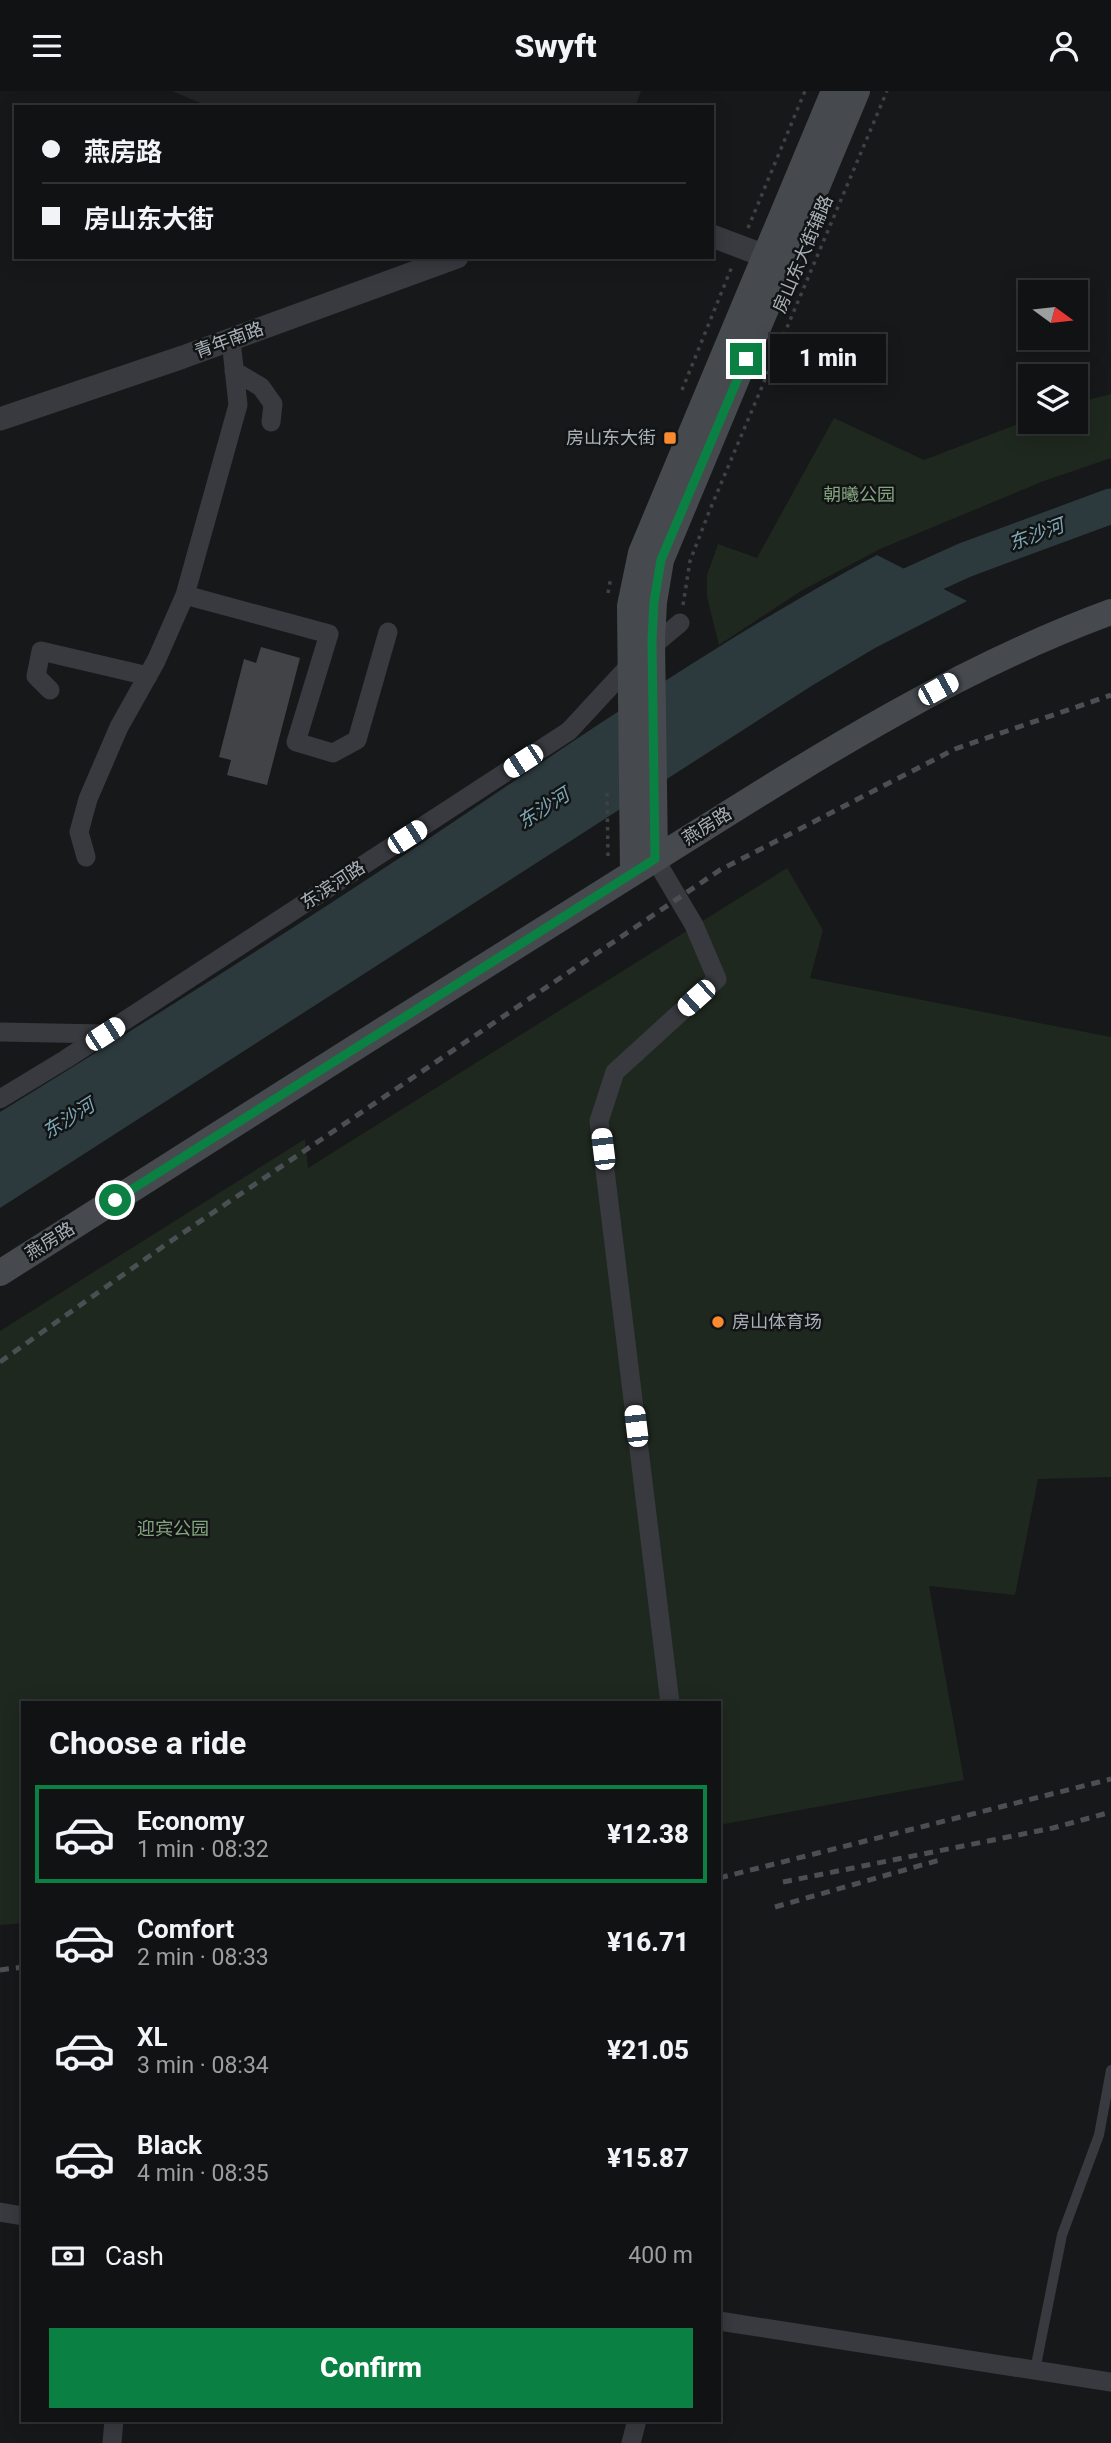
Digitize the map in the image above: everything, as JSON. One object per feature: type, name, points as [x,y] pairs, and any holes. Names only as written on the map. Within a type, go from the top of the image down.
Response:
[{"type":"main road","points":[[633,873],[643,827],[642,687],[653,646],[654,602],[661,560],[776,259],[834,91]]},
{"type":"main road","points":[[642,687],[631,664],[630,606],[642,553],[776,259],[858,91]]},
{"type":"main road","name":"燕房路","points":[[0,1273],[854,736],[959,677],[1061,630],[1111,612]]},
{"type":"main road","points":[[643,827],[655,859]]},
{"type":"street","points":[[714,237],[776,259]]},
{"type":"street","name":"青年南路","points":[[0,419],[231,340],[452,259]]},
{"type":"street","points":[[86,857],[79,832],[88,799],[119,727],[156,661],[185,594],[238,405],[231,340]]},
{"type":"street","points":[[234,371],[261,387],[273,404],[271,422]]},
{"type":"street","points":[[185,594],[329,634],[296,742],[332,753],[357,740],[388,632]]},
{"type":"street","name":"东滨河路","points":[[0,1099],[105,1034],[569,731],[631,664],[680,623]]},
{"type":"street","points":[[50,690],[36,676],[41,651],[148,676]]},
{"type":"street","points":[[655,859],[694,925],[717,979],[615,1072],[599,1121],[670,1701]]},
{"type":"street","points":[[0,1033],[105,1034]]},
{"type":"street","points":[[0,2213],[21,2216]]},
{"type":"street","points":[[721,2321],[1111,2382]]},
{"type":"street","points":[[112,2443],[114,2422]]},
{"type":"street","points":[[631,2443],[636,2422]]},
{"type":"lane","points":[[1035,2370],[1062,2235],[1099,2135],[1111,2070]]},
{"type":"path","name":"房山东大街辅路","points":[[680,623],[690,561],[695,548],[887,91]]},
{"type":"shaded area","points":[[172,91],[641,91],[636,105],[205,105]]},
{"type":"green space","name":"朝曦公园","points":[[1111,394],[1111,458],[1044,481],[880,549],[801,591],[719,645],[707,597],[707,575],[718,544],[757,558],[834,418],[924,460],[1018,424],[1018,434],[1088,434],[1088,400]]},
{"type":"green space","name":"房山体育场","points":[[787,868],[823,930],[810,978],[1111,1037],[1111,1477],[1038,1479],[1015,1595],[929,1586],[964,1780],[721,1825],[721,1701],[21,1701],[21,1923],[0,1925],[0,1331],[305,1139],[308,1168]]},
{"type":"water","points":[[877,555],[967,601],[875,648],[813,685],[0,1208],[0,1112],[320,910],[704,656]]},
{"type":"building","points":[[261,647],[300,658],[267,785],[227,775],[231,760],[219,757],[244,659],[256,663]]},
{"type":"waterway","name":"东沙河","points":[[881,598],[965,560],[1111,506]]},
{"type":"railway","points":[[0,1362],[168,1243],[720,870],[955,749],[1111,695]]},
{"type":"railway","points":[[721,1877],[1111,1779]]},
{"type":"railway","points":[[783,1882],[1053,1828],[1111,1812]]},
{"type":"railway","points":[[775,1907],[943,1859]]},
{"type":"railway","points":[[0,1970],[21,1967]]},
{"type":"place","name":"房山东大街","points":[[670,438]]},
{"type":"place","name":"房山体育场","points":[[718,1322]]},
{"type":"route","points":[[115,1200],[655,859],[652,640],[654,602],[661,560],[746,359]]},
{"type":"park label","name":"迎宾公园","points":[[173,1529]]}]
